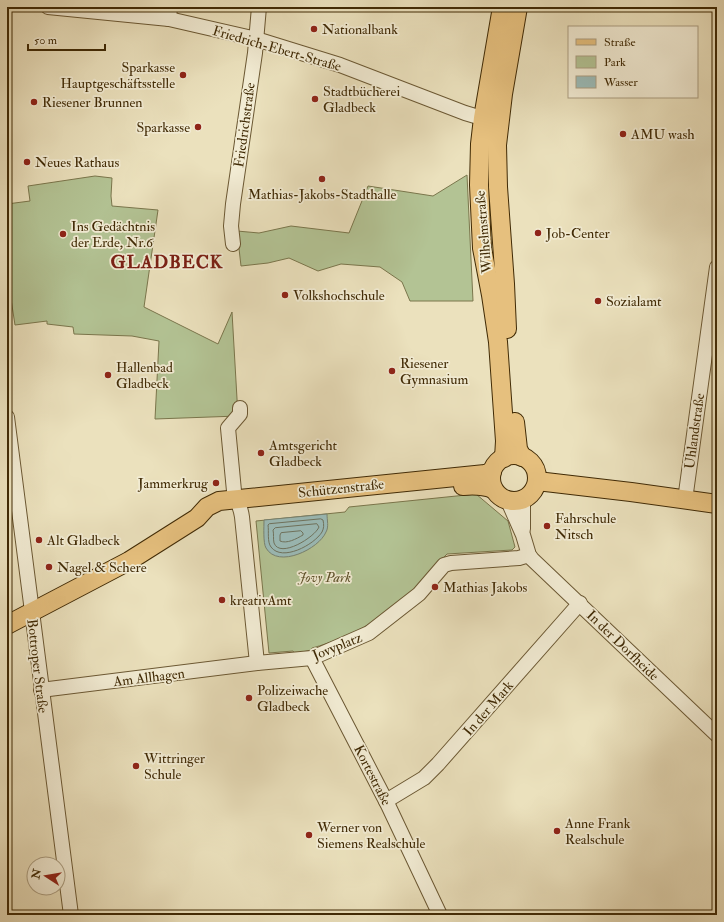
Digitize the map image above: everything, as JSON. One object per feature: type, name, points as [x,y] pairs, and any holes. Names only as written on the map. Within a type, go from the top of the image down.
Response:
[{"type":"main road","name":"Wilhelmstraße","points":[[502,7],[491,120],[497,145],[498,188],[505,284],[505,315],[518,449],[522,456]]},
{"type":"main road","name":"Wilhelmstraße","points":[[504,458],[505,441],[498,342],[482,248],[479,185],[480,144],[491,120],[518,7]]},
{"type":"main road","points":[[512,455],[522,456],[533,465],[536,472],[537,482],[533,491],[516,500],[498,495],[492,480],[494,466],[504,458],[512,455]]},
{"type":"main road","name":"Schützenstraße","points":[[7,625],[128,561],[197,518],[207,507],[219,501],[238,504],[469,475],[492,480]]},
{"type":"main road","points":[[537,482],[631,492],[717,504]]},
{"type":"street","name":"Friedrich-Ebert-Straße","points":[[48,7],[170,13],[340,65],[465,113],[491,120]]},
{"type":"street","name":"Friedrichstraße","points":[[234,244],[231,226],[233,204],[256,39],[259,7]]},
{"type":"street","name":"Uhlandstraße","points":[[685,500],[712,338],[717,267]]},
{"type":"street","points":[[240,408],[240,414],[228,428],[257,663]]},
{"type":"street","name":"Bottroper Straße","points":[[7,417],[71,915]]},
{"type":"street","points":[[516,500],[523,535],[529,555]]},
{"type":"street","name":"Jovyplatz","points":[[257,663],[312,658],[370,633],[419,594],[444,565],[451,563],[519,558],[529,555]]},
{"type":"street","name":"In der Dorfheide","points":[[529,555],[713,731]]},
{"type":"street","name":"In der Mark","points":[[386,800],[424,778],[438,764],[580,603]]},
{"type":"street","name":"Kortestraße","points":[[312,658],[386,800],[440,915]]},
{"type":"street","name":"Am Allhagen","points":[[41,690],[257,663]]},
{"type":"green space","points":[[467,175],[473,301],[410,301],[402,282],[380,267],[341,264],[318,271],[289,258],[268,263],[241,266],[237,231],[259,233],[291,226],[349,233],[368,186],[433,196]]},
{"type":"green space","points":[[95,176],[112,178],[112,206],[158,210],[144,307],[218,344],[232,312],[238,416],[155,419],[159,341],[132,336],[74,334],[73,327],[47,324],[47,321],[15,325],[7,273],[7,204],[30,201],[28,186]]},
{"type":"green space","name":"Jovy Park","points":[[476,494],[508,521],[515,547],[512,550],[447,554],[407,597],[395,607],[369,624],[342,638],[312,648],[311,650],[295,654],[293,651],[269,653],[256,521],[345,512],[349,507]]},
{"type":"water","points":[[327,514],[328,526],[326,532],[315,545],[307,550],[288,557],[279,557],[272,554],[266,548],[264,539],[264,520]]},
{"type":"place","name":"Nationalbank","points":[[314,29]]},
{"type":"place","name":"Sparkasse Hauptgeschäftsstelle","points":[[183,75]]},
{"type":"place","name":"Stadtbücherei Gladbeck","points":[[315,99]]},
{"type":"place","name":"Riesener Brunnen","points":[[34,102]]},
{"type":"place","name":"Sparkasse","points":[[198,127]]},
{"type":"place","name":"AMU wash","points":[[623,134]]},
{"type":"place","name":"Neues Rathaus","points":[[27,162]]},
{"type":"place","name":"Mathias-Jakobs-Stadthalle","points":[[322,179]]},
{"type":"place","name":"Job-Center","points":[[538,233]]},
{"type":"place","name":"Ins Gedächtnis der Erde, Nr.6","points":[[63,234]]},
{"type":"place","name":"Volkshochschule","points":[[285,295]]},
{"type":"place","name":"Sozialamt","points":[[598,301]]},
{"type":"place","name":"Riesener Gymnasium","points":[[392,371]]},
{"type":"place","name":"Hallenbad Gladbeck","points":[[108,375]]},
{"type":"place","name":"Amtsgericht Gladbeck","points":[[261,453]]},
{"type":"place","name":"Jammerkrug","points":[[216,483]]},
{"type":"place","name":"Fahrschule Nitsch","points":[[547,526]]},
{"type":"place","name":"Alt Gladbeck","points":[[39,540]]},
{"type":"place","name":"Nagel & Schere","points":[[49,567]]},
{"type":"place","name":"Mathias Jakobs","points":[[435,587]]},
{"type":"place","name":"kreativAmt","points":[[222,600]]},
{"type":"place","name":"Polizeiwache Gladbeck","points":[[249,698]]},
{"type":"place","name":"Wittringer Schule","points":[[136,766]]},
{"type":"place","name":"Anne Frank Realschule","points":[[557,831]]},
{"type":"place","name":"Werner von Siemens Realschule","points":[[309,835]]},
{"type":"district","name":"GLADBECK","points":[[167,262]]}]
